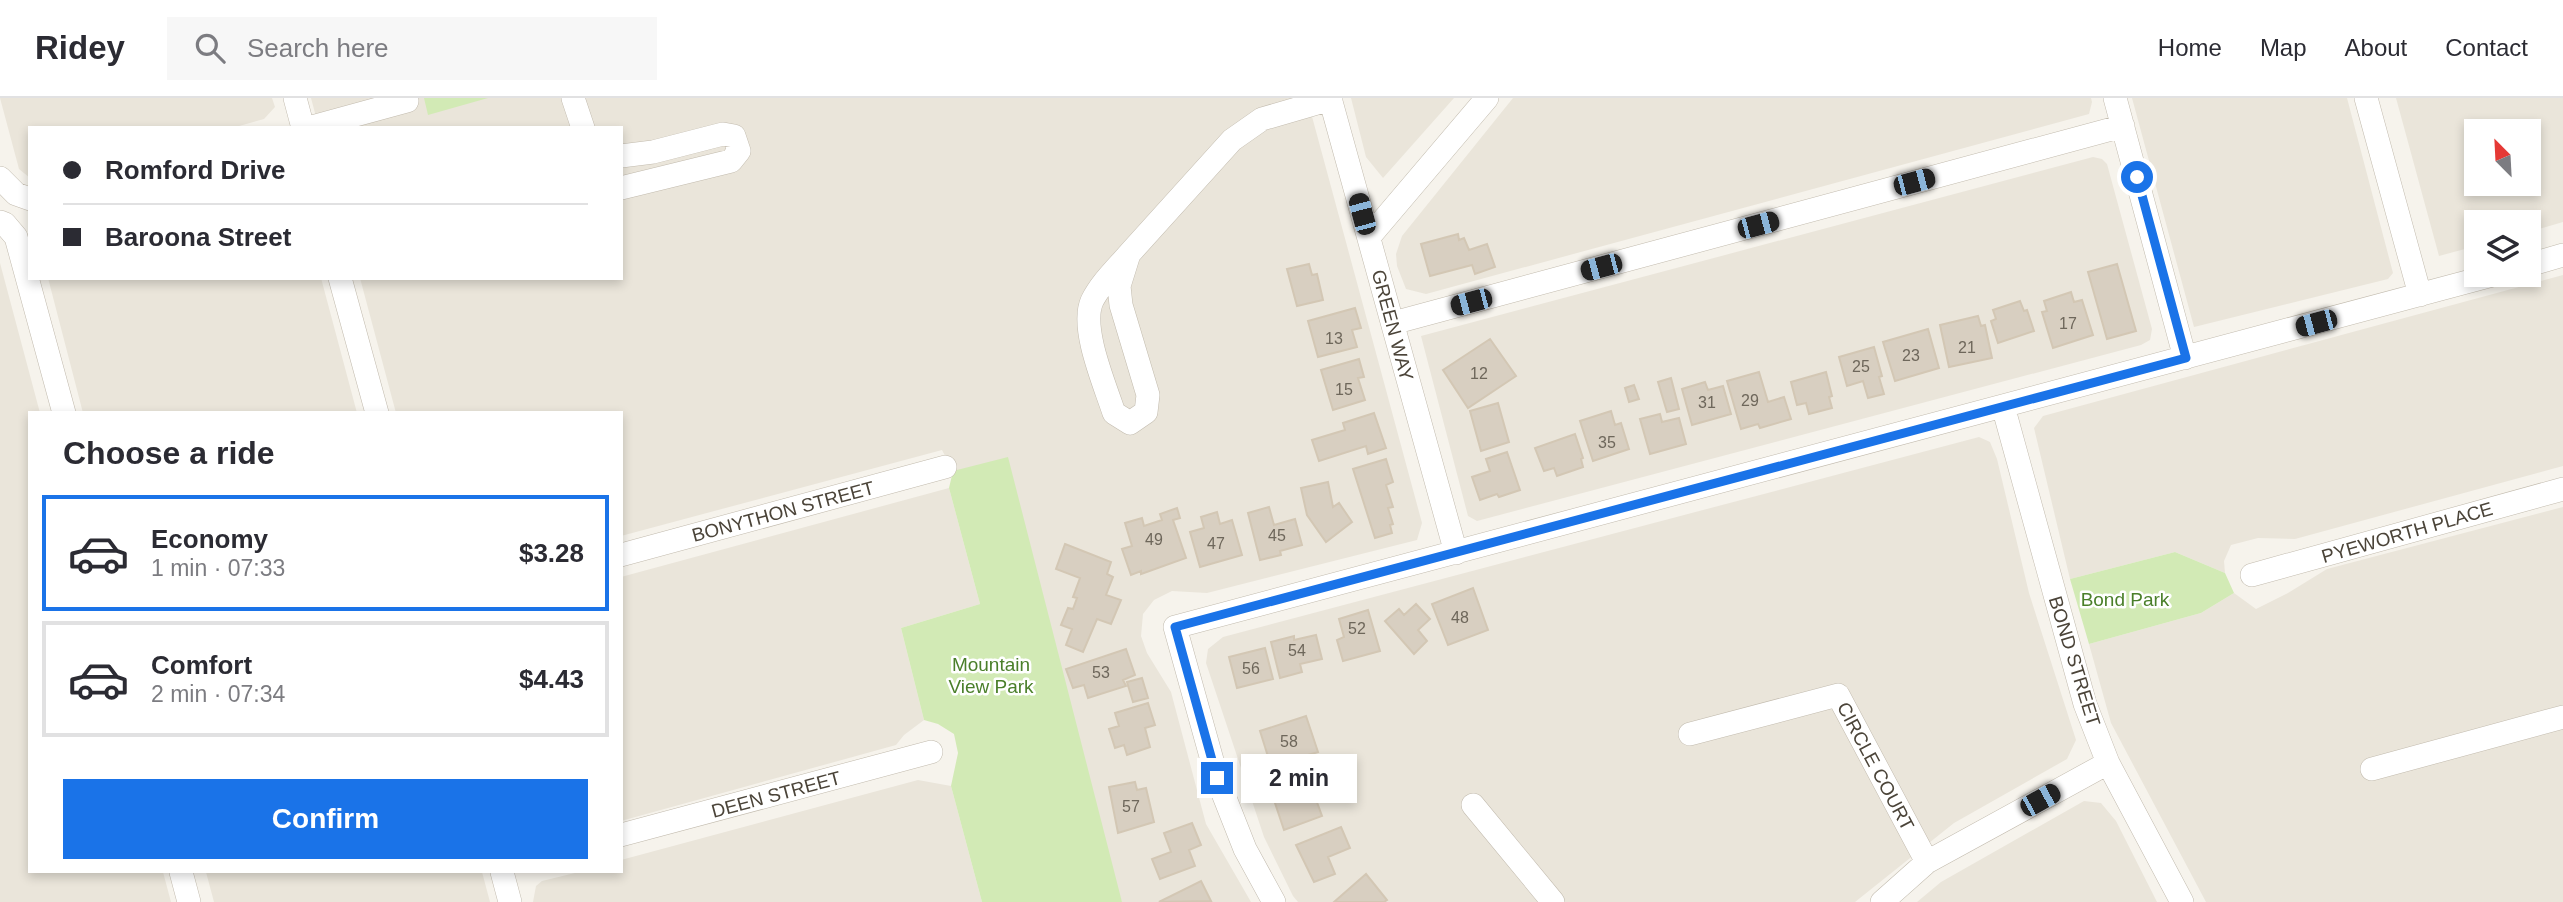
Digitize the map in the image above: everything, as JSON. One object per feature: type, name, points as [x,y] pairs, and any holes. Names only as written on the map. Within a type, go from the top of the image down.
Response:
[{"type":"street","points":[[295,98],[302,126]]},
{"type":"street","points":[[567,126],[568,98]]},
{"type":"street","points":[[573,98],[582,126]]},
{"type":"street","points":[[1369,237],[1488,98]]},
{"type":"street","points":[[2115,98],[2186,358]]},
{"type":"street","points":[[2367,98],[2420,295]]},
{"type":"street","points":[[1129,254],[1119,286],[1121,305],[1148,395],[1146,412],[1130,423],[1114,413],[1088,328],[1091,304],[1101,285],[1129,254],[1232,140],[1262,119],[1331,99]]},
{"type":"street","name":"GREEN WAY","points":[[1331,99],[1456,553]]},
{"type":"street","points":[[315,126],[407,101]]},
{"type":"street","points":[[1393,323],[2123,126]]},
{"type":"street","points":[[623,156],[653,152],[723,134],[734,136],[739,151],[731,161],[623,188]]},
{"type":"street","points":[[3,223],[16,237],[63,411]]},
{"type":"street","points":[[2541,261],[2563,255]]},
{"type":"street","points":[[342,280],[376,411]]},
{"type":"street","points":[[1274,902],[1245,849],[1217,778],[1175,627],[2464,283]]},
{"type":"street","name":"BOND STREET","points":[[2003,406],[2081,691],[2108,763],[2182,902]]},
{"type":"street","name":"BONYTHON STREET","points":[[623,554],[945,467]]},
{"type":"street","name":"PYEWORTH PLACE","points":[[2252,575],[2563,489]]},
{"type":"street","name":"CIRCLE COURT","points":[[1690,734],[1838,695],[1927,862]]},
{"type":"street","points":[[2372,769],[2563,717]]},
{"type":"street","name":"DEEN STREET","points":[[623,834],[931,752]]},
{"type":"street","points":[[1882,902],[1927,862],[2108,763]]},
{"type":"street","points":[[1474,805],[1553,902]]},
{"type":"street","points":[[181,873],[189,902]]},
{"type":"street","points":[[502,873],[510,902]]},
{"type":"shaded area","points":[[0,98],[272,98],[275,107],[264,119],[239,126],[28,126],[28,176],[19,169]]},
{"type":"shaded area","points":[[311,98],[1307,98],[1422,523],[1417,540],[1207,593],[1172,591],[1154,600],[1143,614],[1141,636],[1147,653],[1171,692],[1206,824],[1251,902],[1122,902],[953,471],[942,450],[623,535],[623,411],[395,411],[361,280],[623,280],[623,126],[318,126]]},
{"type":"shaded area","points":[[1351,98],[1454,98],[1383,178],[1366,157]]},
{"type":"shaded area","points":[[1513,98],[2091,98],[2092,102],[2089,114],[1426,294],[1406,289],[1397,266],[1396,254],[1402,236]]},
{"type":"shaded area","points":[[2132,98],[2347,98],[2393,273],[2388,279],[2194,327]]},
{"type":"shaded area","points":[[2396,98],[2563,98],[2563,222],[2541,228],[2541,210],[2464,210],[2464,249],[2439,256]]},
{"type":"shaded area","points":[[2093,157],[2102,159],[2107,164],[2152,329],[2150,340],[2141,345],[1477,521],[1468,516],[1421,336]]},
{"type":"shaded area","points":[[0,263],[39,411],[28,411],[28,873],[163,873],[171,902],[0,902]]},
{"type":"shaded area","points":[[2563,275],[2563,466],[2295,539],[2258,538],[2231,545],[2224,561],[2225,573],[2175,552],[2070,579],[2034,428],[2043,416],[2519,287],[2541,287],[2541,281]]},
{"type":"shaded area","points":[[49,280],[322,280],[356,411],[82,411]]},
{"type":"shaded area","points":[[1979,437],[1990,442],[1997,459],[2029,593],[2076,740],[2067,759],[1954,823],[1855,902],[1298,902],[1293,896],[1264,837],[1206,663],[1208,649],[1223,637]]},
{"type":"shaded area","points":[[949,488],[980,604],[901,628],[924,720],[904,735],[896,745],[623,820],[623,576]]},
{"type":"shaded area","points":[[2563,507],[2563,902],[2206,902],[2111,723],[2089,644],[2201,613],[2234,593],[2256,609],[2327,569]]},
{"type":"shaded area","points":[[918,780],[951,786],[982,902],[533,902],[536,886],[542,881],[575,873],[623,873],[623,859]]},
{"type":"shaded area","points":[[2084,801],[2101,803],[2116,821],[2157,902],[1917,902],[1941,882]]},
{"type":"shaded area","points":[[206,873],[482,873],[490,902],[214,902]]},
{"type":"green space","points":[[424,98],[488,98],[428,115]]},
{"type":"green space","name":"Mountain View Park","points":[[1008,457],[1122,902],[982,902],[951,786],[958,753],[954,734],[938,724],[924,720],[901,628],[980,604],[949,488],[953,471]]},
{"type":"green space","name":"Bond Park","points":[[2175,552],[2225,573],[2234,593],[2201,613],[2089,644],[2070,579]]},
{"type":"building","points":[[1458,234],[1459,240],[1464,238],[1469,250],[1487,244],[1495,267],[1475,274],[1472,265],[1430,276],[1421,244]]},
{"type":"building","points":[[1309,264],[1312,275],[1317,274],[1323,300],[1297,306],[1287,269]]},
{"type":"building","points":[[2117,264],[2136,331],[2107,339],[2088,272]]},
{"type":"building","points":[[2071,292],[2074,302],[2082,300],[2093,335],[2053,348],[2042,312],[2047,311],[2044,301]]},
{"type":"building","points":[[2020,301],[2024,311],[2027,310],[2034,331],[1998,343],[1991,321],[1996,319],[1993,310]]},
{"type":"building","points":[[1355,308],[1361,328],[1352,330],[1357,347],[1318,357],[1308,321]]},
{"type":"building","points":[[1978,316],[1981,326],[1985,325],[1992,358],[1949,367],[1940,325]]},
{"type":"building","points":[[1928,329],[1939,368],[1895,381],[1883,342]]},
{"type":"building","points":[[1490,339],[1516,376],[1468,408],[1443,370]]},
{"type":"building","points":[[1874,347],[1884,394],[1868,398],[1863,381],[1847,386],[1839,357]]},
{"type":"building","points":[[1359,359],[1364,377],[1358,378],[1365,400],[1333,410],[1321,370]]},
{"type":"building","points":[[1759,372],[1768,402],[1784,397],[1791,419],[1760,428],[1758,424],[1741,429],[1727,381]]},
{"type":"building","points":[[1826,372],[1832,408],[1809,414],[1806,403],[1797,405],[1791,382]]},
{"type":"building","points":[[1671,378],[1679,409],[1667,412],[1658,382]]},
{"type":"building","points":[[1705,382],[1708,390],[1723,386],[1731,414],[1692,425],[1682,389]]},
{"type":"building","points":[[1634,385],[1639,399],[1629,402],[1625,388]]},
{"type":"building","points":[[1498,403],[1509,442],[1481,451],[1470,411]]},
{"type":"building","points":[[1611,411],[1615,425],[1621,423],[1629,449],[1593,461],[1580,421]]},
{"type":"building","points":[[1374,413],[1386,448],[1368,454],[1366,446],[1319,461],[1312,440],[1345,430],[1343,423]]},
{"type":"building","points":[[1660,414],[1662,422],[1679,418],[1686,444],[1650,454],[1640,419]]},
{"type":"building","points":[[1575,434],[1583,458],[1583,467],[1557,476],[1554,468],[1544,471],[1535,448]]},
{"type":"building","points":[[1507,452],[1520,490],[1480,500],[1472,477],[1490,471],[1486,459]]},
{"type":"building","points":[[1386,459],[1393,482],[1386,485],[1393,507],[1388,508],[1393,524],[1390,525],[1392,533],[1375,538],[1353,469]]},
{"type":"building","points":[[1328,482],[1333,507],[1339,503],[1352,522],[1326,542],[1307,515],[1301,488]]},
{"type":"building","points":[[1269,507],[1274,525],[1295,519],[1302,545],[1280,551],[1281,555],[1260,560],[1248,513]]},
{"type":"building","points":[[1177,508],[1180,518],[1173,520],[1186,558],[1131,575],[1122,549],[1132,546],[1125,523],[1142,518],[1144,526],[1162,520],[1160,514]]},
{"type":"building","points":[[1217,512],[1220,524],[1232,520],[1242,555],[1200,567],[1190,532],[1204,528],[1201,517]]},
{"type":"building","points":[[1065,544],[1111,562],[1107,574],[1113,577],[1106,595],[1121,600],[1111,624],[1097,619],[1083,652],[1066,645],[1072,629],[1061,625],[1068,608],[1073,609],[1077,598],[1073,597],[1080,578],[1056,569]]},
{"type":"building","points":[[1473,588],[1488,630],[1448,645],[1432,604]]},
{"type":"building","points":[[1416,604],[1430,619],[1418,630],[1427,641],[1414,654],[1385,621],[1399,609],[1404,615]]},
{"type":"building","points":[[1368,610],[1380,651],[1343,661],[1337,640],[1344,637],[1339,619]]},
{"type":"building","points":[[1316,635],[1322,659],[1300,664],[1302,672],[1280,678],[1271,642],[1294,636],[1294,640]]},
{"type":"building","points":[[1265,648],[1273,679],[1237,688],[1229,657]]},
{"type":"building","points":[[1126,649],[1135,675],[1123,680],[1126,686],[1088,698],[1084,685],[1073,688],[1066,669]]},
{"type":"building","points":[[1142,678],[1148,698],[1133,702],[1127,682]]},
{"type":"building","points":[[1148,703],[1155,725],[1145,728],[1150,747],[1127,755],[1124,745],[1115,748],[1109,729],[1119,726],[1115,713]]},
{"type":"building","points":[[1306,716],[1318,752],[1271,766],[1260,731]]},
{"type":"building","points":[[1308,778],[1322,816],[1284,830],[1271,791]]},
{"type":"building","points":[[1135,782],[1137,790],[1146,788],[1154,822],[1118,833],[1109,787]]},
{"type":"building","points":[[1192,823],[1201,845],[1189,850],[1195,866],[1160,879],[1152,859],[1171,852],[1164,833]]},
{"type":"building","points":[[1341,827],[1350,848],[1328,857],[1335,874],[1314,882],[1296,845]]},
{"type":"building","points":[[1366,874],[1387,900],[1334,902]]},
{"type":"building","points":[[1201,881],[1211,901],[1159,902]]},
{"type":"route","points":[[1217,778],[1175,627],[2186,358],[2137,177]]}]
